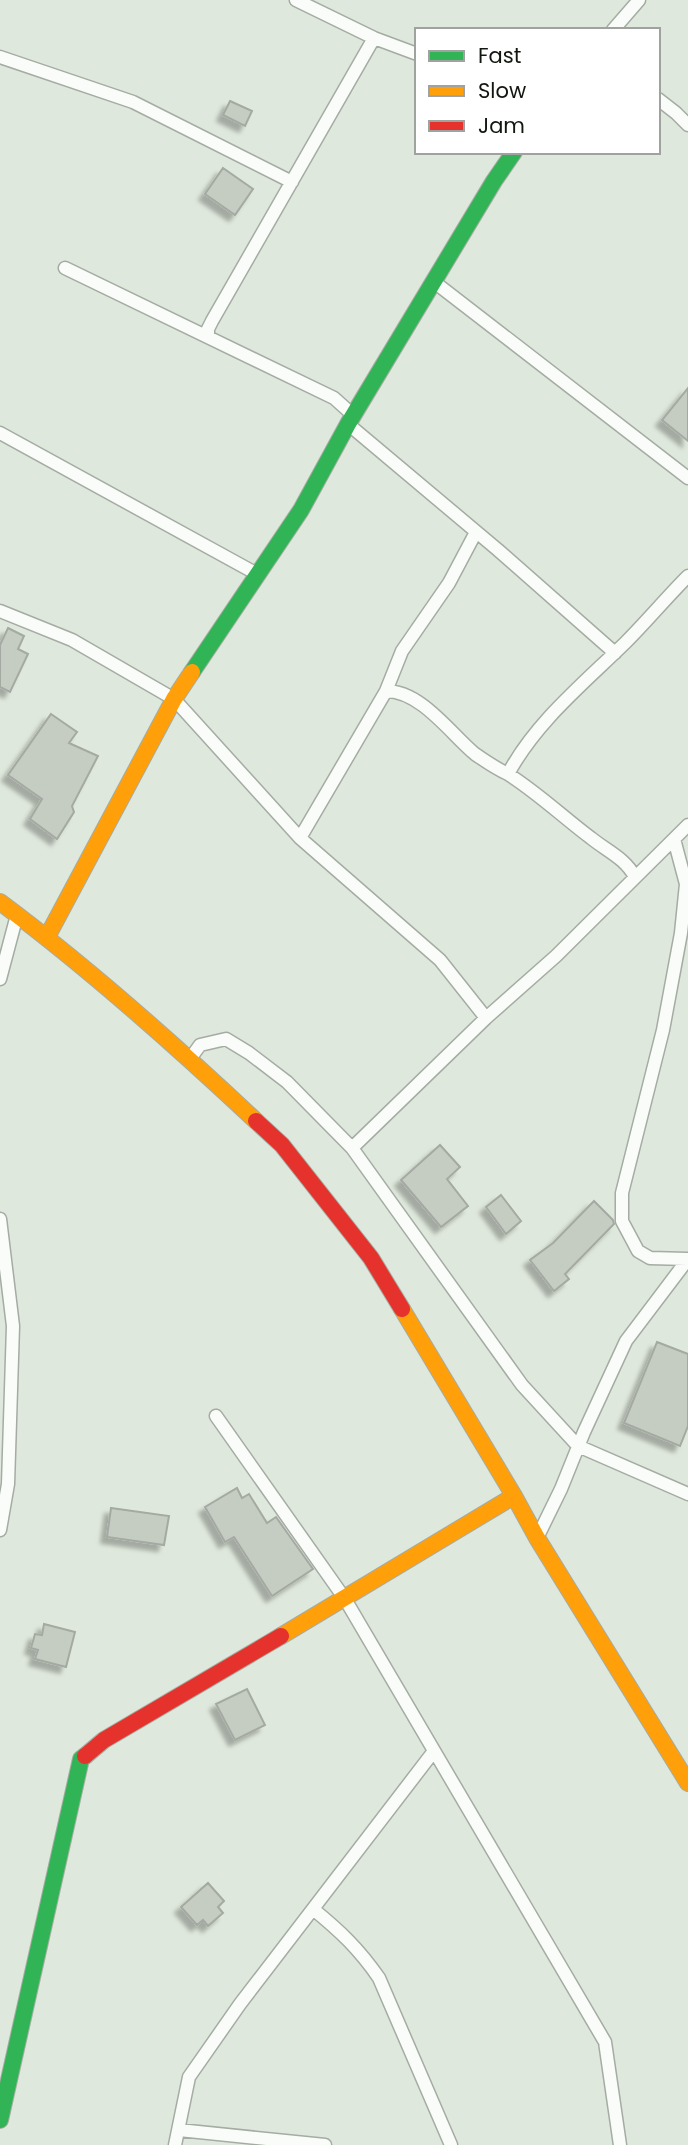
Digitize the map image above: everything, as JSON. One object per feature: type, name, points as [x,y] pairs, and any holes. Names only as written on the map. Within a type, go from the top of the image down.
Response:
[{"type":"street","points":[[296,0],[374,38],[415,53]]},
{"type":"street","points":[[615,28],[639,0]]},
{"type":"street","points":[[208,337],[208,329],[374,38]]},
{"type":"street","points":[[0,57],[133,102],[292,182]]},
{"type":"street","points":[[660,101],[688,125]]},
{"type":"street","points":[[47,937],[174,699],[301,510],[350,420],[513,154]]},
{"type":"street","points":[[65,268],[334,398],[350,420],[615,653]]},
{"type":"street","points":[[433,281],[688,478]]},
{"type":"street","points":[[0,433],[257,574]]},
{"type":"street","points":[[300,838],[386,691],[402,651],[449,583],[476,532]]},
{"type":"street","points":[[508,774],[541,727],[586,678],[666,602],[688,576]]},
{"type":"street","points":[[0,611],[72,640],[174,699],[300,838],[440,960],[486,1018]]},
{"type":"street","points":[[386,691],[397,691],[416,700],[477,755],[508,774],[593,840],[625,861],[635,877]]},
{"type":"street","points":[[352,1148],[486,1018],[556,956],[688,825]]},
{"type":"street","points":[[674,839],[686,884],[681,933],[663,1030],[622,1194],[622,1221],[638,1251],[650,1258],[688,1259]]},
{"type":"street","points":[[0,902],[47,937],[190,1059],[282,1145],[371,1258],[537,1538],[688,1783]]},
{"type":"street","points":[[0,979],[17,915]]},
{"type":"street","points":[[190,1059],[200,1045],[226,1039],[287,1082],[352,1148],[522,1385],[578,1446],[688,1494]]},
{"type":"street","points":[[0,1219],[13,1326],[0,1530]]},
{"type":"street","points":[[537,1538],[626,1341],[688,1259]]},
{"type":"street","points":[[216,1416],[345,1599],[605,2042],[621,2145]]},
{"type":"street","points":[[0,2120],[81,1759],[104,1740],[514,1496]]},
{"type":"street","points":[[176,2145],[189,2077],[240,2004],[434,1751]]},
{"type":"street","points":[[313,1909],[343,1933],[362,1953],[379,1978],[451,2145]]},
{"type":"street","points":[[178,2130],[325,2145]]},
{"type":"building","points":[[230,101],[252,111],[245,126],[223,115]]},
{"type":"building","points":[[223,168],[253,189],[235,215],[205,194]]},
{"type":"building","points":[[688,388],[688,441],[662,420]]},
{"type":"building","points":[[8,628],[24,636],[18,649],[28,654],[10,692],[0,687],[0,645]]},
{"type":"building","points":[[51,714],[77,732],[69,743],[98,756],[72,806],[74,812],[57,839],[30,819],[42,799],[8,775]]},
{"type":"building","points":[[440,1145],[460,1167],[447,1179],[468,1206],[441,1227],[401,1180]]},
{"type":"building","points":[[501,1195],[521,1221],[506,1234],[486,1207]]},
{"type":"building","points":[[594,1201],[614,1224],[565,1274],[569,1279],[554,1291],[530,1260],[553,1243]]},
{"type":"building","points":[[657,1342],[688,1354],[688,1426],[680,1446],[624,1423]]},
{"type":"building","points":[[237,1488],[242,1498],[249,1494],[267,1523],[276,1517],[313,1569],[272,1596],[234,1537],[225,1542],[205,1507]]},
{"type":"building","points":[[111,1508],[169,1516],[164,1545],[107,1537]]},
{"type":"building","points":[[44,1624],[75,1632],[66,1667],[35,1659],[38,1650],[31,1648],[35,1634],[42,1635]]},
{"type":"building","points":[[247,1689],[265,1725],[235,1740],[216,1704]]},
{"type":"building","points":[[208,1883],[224,1901],[218,1907],[223,1913],[208,1926],[203,1920],[197,1925],[181,1907]]},
{"type":"traffic: fast","points":[[192,672],[301,510],[348,424],[513,154]]},
{"type":"traffic: fast","points":[[0,2120],[81,1759],[85,1756]]},
{"type":"traffic: slow","points":[[47,937],[174,699],[192,672]]},
{"type":"traffic: slow","points":[[0,902],[131,1008],[256,1121]]},
{"type":"traffic: slow","points":[[402,1309],[537,1538],[688,1783]]},
{"type":"traffic: slow","points":[[281,1636],[514,1496]]},
{"type":"traffic: jam","points":[[256,1121],[282,1145],[371,1258],[402,1309]]},
{"type":"traffic: jam","points":[[85,1756],[104,1740],[281,1636]]}]
